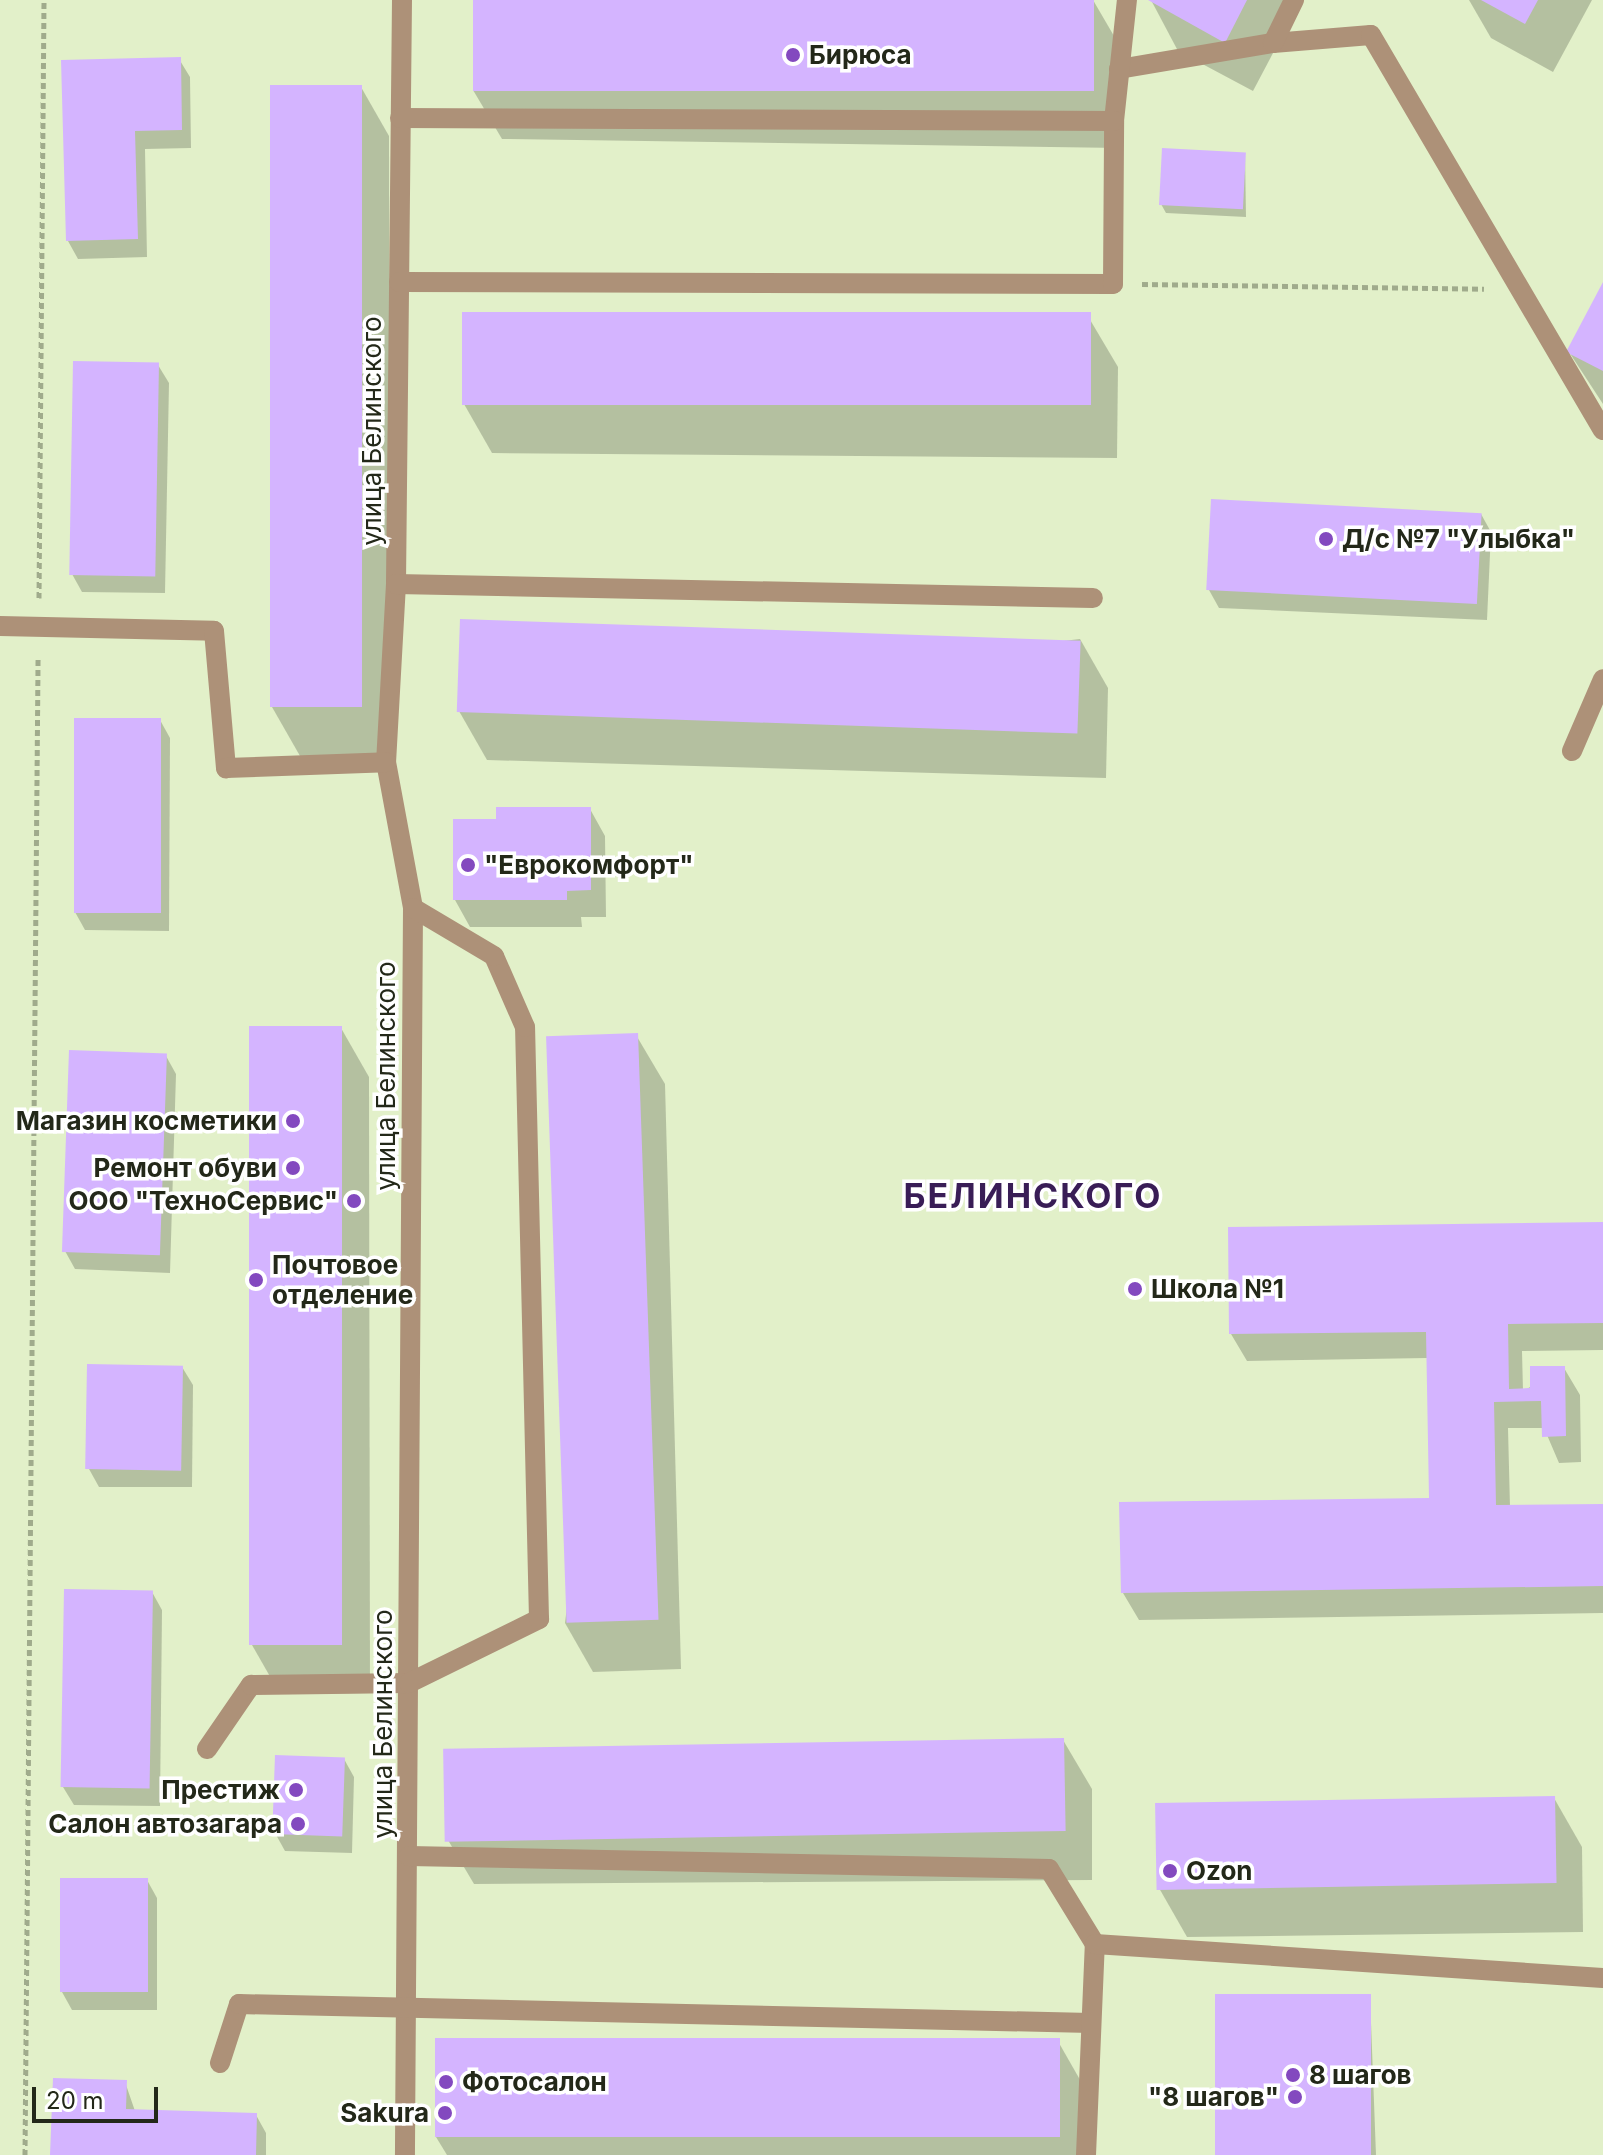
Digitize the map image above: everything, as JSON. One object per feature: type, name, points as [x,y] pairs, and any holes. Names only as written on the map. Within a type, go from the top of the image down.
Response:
[{"type":"street","name":"улица Белинского","points":[[402,0],[396,584],[386,762],[413,908],[405,2155]]},
{"type":"street","points":[[399,282],[1113,284],[1114,121],[1127,0]]},
{"type":"street","points":[[1273,43],[1294,0]]},
{"type":"street","points":[[1119,69],[1273,43],[1371,35],[1603,430]]},
{"type":"street","points":[[400,118],[1114,121]]},
{"type":"street","points":[[396,584],[1093,598]]},
{"type":"street","points":[[0,626],[214,631],[226,768],[386,762]]},
{"type":"street","points":[[1572,751],[1603,679]]},
{"type":"street","points":[[207,1749],[251,1685],[409,1683],[539,1619],[525,1027],[494,956],[413,908]]},
{"type":"street","points":[[409,1856],[1049,1869],[1095,1944],[1086,2155]]},
{"type":"street","points":[[1095,1944],[1603,1978]]},
{"type":"street","points":[[220,2063],[239,2004],[408,2013],[1091,2023]]},
{"type":"path","points":[[39,607],[44,0]]},
{"type":"path","points":[[1113,284],[1521,290]]},
{"type":"path","points":[[25,2155],[38,639]]},
{"type":"building","points":[[473,0],[1094,0],[1094,91],[473,91]]},
{"type":"building","points":[[1148,0],[1247,0],[1225,43]]},
{"type":"building","points":[[1481,0],[1538,0],[1525,24]]},
{"type":"building","points":[[181,57],[182,130],[135,131],[138,239],[66,241],[61,60]]},
{"type":"building","points":[[270,85],[362,85],[362,707],[270,707]]},
{"type":"building","points":[[1162,148],[1246,152],[1243,209],[1159,205]]},
{"type":"building","points":[[1603,282],[1603,371],[1566,352]]},
{"type":"building","points":[[462,312],[1091,312],[1091,405],[462,405]]},
{"type":"building","points":[[73,361],[159,363],[155,576],[69,575]]},
{"type":"building","points":[[1211,499],[1482,513],[1477,604],[1206,590]]},
{"type":"building","points":[[460,619],[1081,641],[1077,734],[457,712]]},
{"type":"building","points":[[74,718],[161,718],[161,913],[74,913]]},
{"type":"building","points":[[496,807],[591,807],[591,890],[567,891],[567,900],[453,900],[453,819],[496,819]]},
{"type":"building","points":[[249,1026],[342,1026],[342,1645],[249,1645]]},
{"type":"building","points":[[638,1033],[658,1620],[567,1623],[546,1036]]},
{"type":"building","points":[[69,1050],[167,1053],[160,1255],[62,1252]]},
{"type":"building","points":[[1603,1222],[1603,1323],[1508,1324],[1509,1389],[1530,1388],[1530,1366],[1565,1366],[1566,1436],[1542,1437],[1541,1401],[1494,1402],[1496,1505],[1603,1504],[1603,1586],[1121,1593],[1119,1502],[1429,1498],[1426,1332],[1229,1334],[1228,1227]]},
{"type":"building","points":[[87,1364],[183,1366],[181,1471],[85,1469]]},
{"type":"building","points":[[64,1589],[153,1591],[150,1789],[61,1787]]},
{"type":"building","points":[[1064,1738],[1066,1831],[445,1842],[443,1749]]},
{"type":"building","points":[[275,1755],[345,1757],[342,1836],[272,1834]]},
{"type":"building","points":[[1555,1796],[1557,1883],[1157,1890],[1155,1803]]},
{"type":"building","points":[[60,1878],[148,1878],[148,1992],[60,1992]]},
{"type":"building","name":"8 шагов","points":[[1215,1994],[1371,1994],[1371,2155],[1215,2155]]},
{"type":"building","points":[[435,2038],[1060,2038],[1060,2137],[435,2137]]},
{"type":"building","points":[[53,2078],[127,2080],[126,2109],[257,2113],[256,2155],[50,2155]]},
{"type":"place","name":"Бирюса","points":[[793,55]]},
{"type":"place","name":"Д/с №7 \"Улыбка\"","points":[[1326,539]]},
{"type":"place","name":"\"Еврокомфорт\"","points":[[468,865]]},
{"type":"place","name":"Магазин косметики","points":[[293,1121]]},
{"type":"place","name":"Ремонт обуви","points":[[293,1168]]},
{"type":"place","name":"ООО \"ТехноСервис\"","points":[[354,1201]]},
{"type":"place","name":"Почтовое отделение","points":[[256,1280]]},
{"type":"place","name":"Школа №1","points":[[1135,1289]]},
{"type":"place","name":"Престиж","points":[[296,1790]]},
{"type":"place","name":"Салон автозагара","points":[[298,1824]]},
{"type":"place","name":"Ozon","points":[[1170,1871]]},
{"type":"place","name":"8 шагов","points":[[1293,2075]]},
{"type":"place","name":"Фотосалон","points":[[446,2082]]},
{"type":"place","name":"\"8 шагов\"","points":[[1295,2097]]},
{"type":"place","name":"Sakura","points":[[445,2113]]},
{"type":"district","name":"БЕЛИНСКОГО","points":[[1033,1196]]}]
